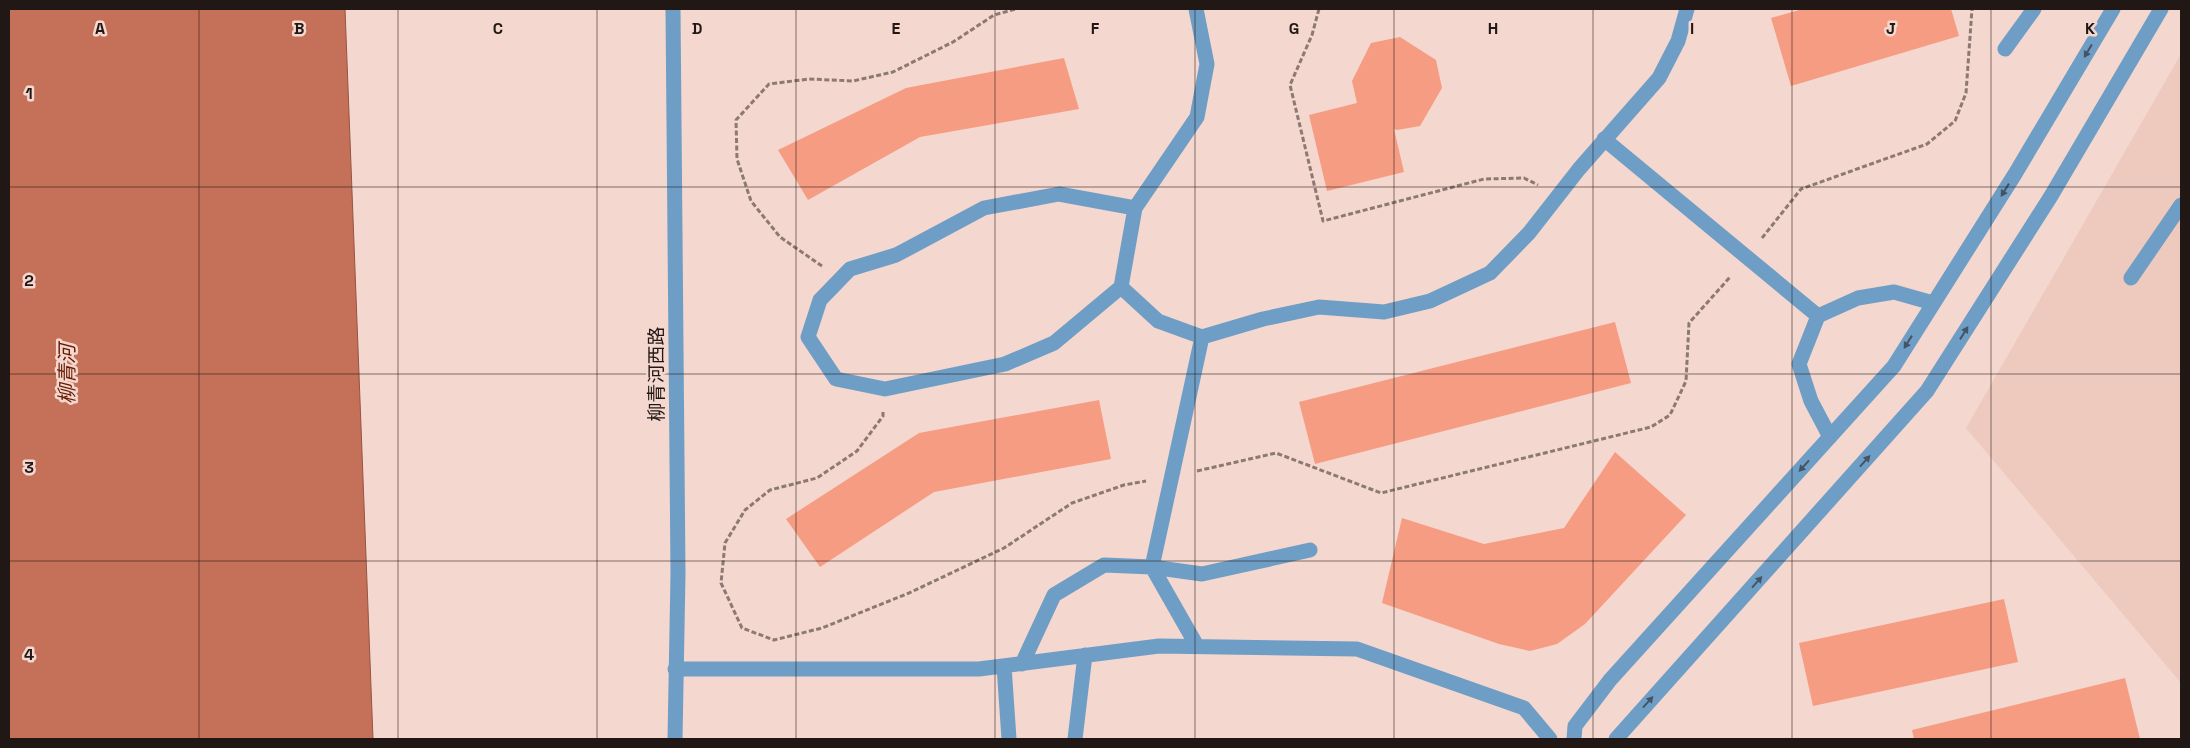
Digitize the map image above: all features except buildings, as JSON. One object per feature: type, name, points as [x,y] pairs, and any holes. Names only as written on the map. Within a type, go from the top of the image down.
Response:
[{"type":"street","name":"柳青河西路","points":[[673,9],[678,564],[675,739]]},
{"type":"street","points":[[1135,208],[1059,194],[984,208],[896,255],[850,269],[820,300],[808,337],[836,379],[885,389],[1005,364],[1054,343],[1121,287],[1135,208],[1197,117],[1208,64],[1196,9]]},
{"type":"street","points":[[1121,287],[1158,321],[1202,337],[1263,319],[1319,308],[1384,312],[1430,301],[1490,273],[1529,234],[1604,139],[1659,78],[1678,41],[1687,9]]},
{"type":"street","points":[[2005,50],[2034,9]]},
{"type":"street","points":[[1574,739],[1575,726],[1610,680],[1894,366],[2015,174],[2113,9]]},
{"type":"street","points":[[1616,739],[1927,391],[2051,196],[2161,9]]},
{"type":"street","points":[[1604,139],[1818,316]]},
{"type":"street","points":[[2131,278],[2181,205]]},
{"type":"street","points":[[1830,437],[1811,401],[1799,364],[1818,316],[1858,298],[1894,292],[1933,303]]},
{"type":"street","points":[[1197,646],[1152,567],[1202,337]]},
{"type":"street","points":[[1022,664],[1054,595],[1104,565],[1152,567],[1202,574],[1310,550]]},
{"type":"street","points":[[675,669],[979,669],[1159,646],[1357,648],[1524,708],[1550,739]]},
{"type":"street","points":[[1075,739],[1085,655]]},
{"type":"street","points":[[1004,666],[1009,739]]},
{"type":"path","points":[[841,279],[780,237],[751,201],[737,159],[736,120],[769,84],[809,79],[854,81],[893,72],[953,42],[994,15],[1016,9]]},
{"type":"path","points":[[1318,9],[1312,35],[1290,85],[1323,221],[1484,179],[1524,178],[1558,195]]},
{"type":"path","points":[[885,389],[883,416],[857,451],[817,478],[770,490],[745,510],[725,543],[721,583],[742,628],[774,640],[822,628],[908,594],[1004,548],[1072,503],[1124,485],[1171,477],[1276,453],[1381,493],[1650,427],[1670,415],[1686,381],[1689,323],[1747,258],[1800,188],[1928,144],[1955,121],[1966,93],[1972,9]]},
{"type":"shaded area","points":[[2181,54],[2181,683],[1966,428]]},
{"type":"water","name":"柳青河","points":[[9,9],[345,9],[373,739],[9,739]]}]
